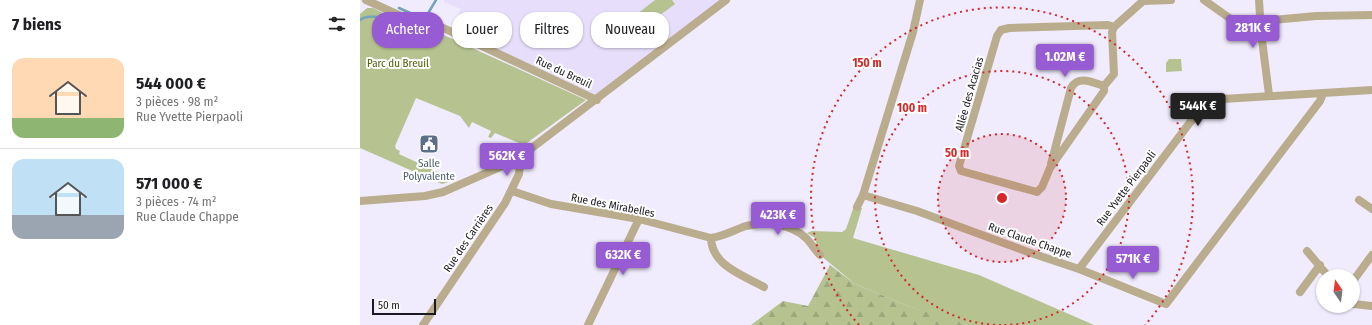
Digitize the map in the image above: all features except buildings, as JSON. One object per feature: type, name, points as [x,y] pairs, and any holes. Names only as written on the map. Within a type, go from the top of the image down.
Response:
[{"type":"street","name":"Rue du Breuil","points":[[366,0],[412,21],[437,25],[597,100]]},
{"type":"street","points":[[360,201],[425,196],[442,192],[516,160],[597,100],[726,0]]},
{"type":"street","points":[[857,207],[863,195],[913,32],[920,0]]},
{"type":"street","points":[[1114,27],[1144,1],[1170,0]]},
{"type":"street","points":[[1204,0],[1235,22],[1316,16],[1372,15]]},
{"type":"street","points":[[1260,0],[1269,95]]},
{"type":"street","name":"Allée des Acacias","points":[[1050,168],[1104,91],[1104,86],[1114,74],[1114,27],[1108,25],[1009,28],[1001,30],[997,36],[960,169],[962,172],[1037,192],[1042,187],[1050,168],[1071,88],[1074,82],[1080,80],[1104,86]]},
{"type":"street","name":"Rue Yvette Pierpaoli","points":[[1079,269],[1207,100],[1269,95],[1322,94],[1372,90]]},
{"type":"street","name":"Rue Claude Chappe","points":[[863,195],[917,211],[1079,269],[1166,304],[1316,107],[1322,94]]},
{"type":"street","name":"Rue des Carrières","points":[[423,325],[512,191],[519,174],[520,164],[516,160]]},
{"type":"street","name":"Rue des Mirabelles","points":[[512,191],[551,204],[639,219],[711,238]]},
{"type":"street","points":[[1359,200],[1372,209]]},
{"type":"street","points":[[588,325],[639,219]]},
{"type":"street","points":[[764,287],[723,264],[713,253],[711,238],[746,226],[759,224],[781,226],[800,233],[820,255]]},
{"type":"street","points":[[1307,251],[1322,269]]},
{"type":"street","points":[[1360,271],[1372,256]]},
{"type":"street","points":[[1300,292],[1320,266]]},
{"type":"street","points":[[1360,305],[1372,306]]},
{"type":"shaded area","points":[[444,0],[721,0],[669,40],[669,12],[591,12],[591,48],[658,48],[596,95],[495,48],[512,48],[512,12],[460,12],[461,9],[444,2]]},
{"type":"green space","points":[[655,0],[672,0],[675,4],[664,12],[640,12]]},
{"type":"green space","name":"Parc du Breuil","points":[[367,8],[373,8],[381,12],[372,12],[372,48],[444,48],[444,35],[452,39],[452,48],[472,48],[586,100],[524,145],[495,133],[491,138],[488,137],[491,131],[472,122],[469,128],[460,116],[416,98],[395,146],[396,149],[400,151],[399,154],[455,180],[442,184],[360,148],[360,14]]},
{"type":"green space","points":[[1169,59],[1181,59],[1182,71],[1166,72],[1166,63]]},
{"type":"green space","points":[[854,206],[862,208],[853,238],[979,275],[1094,325],[969,325],[952,321],[908,306],[855,284],[820,255],[816,242],[817,239],[807,233],[812,231],[842,232],[846,229]]},
{"type":"green space","points":[[830,265],[855,284],[908,306],[969,325],[751,325],[783,301],[808,306]]},
{"type":"waterway","points":[[399,8],[419,17],[427,15],[436,0]]},
{"type":"waterway","points":[[360,20],[366,17],[372,17]]},
{"type":"place","name":"Salle Polyvalente","points":[[429,144]]}]
